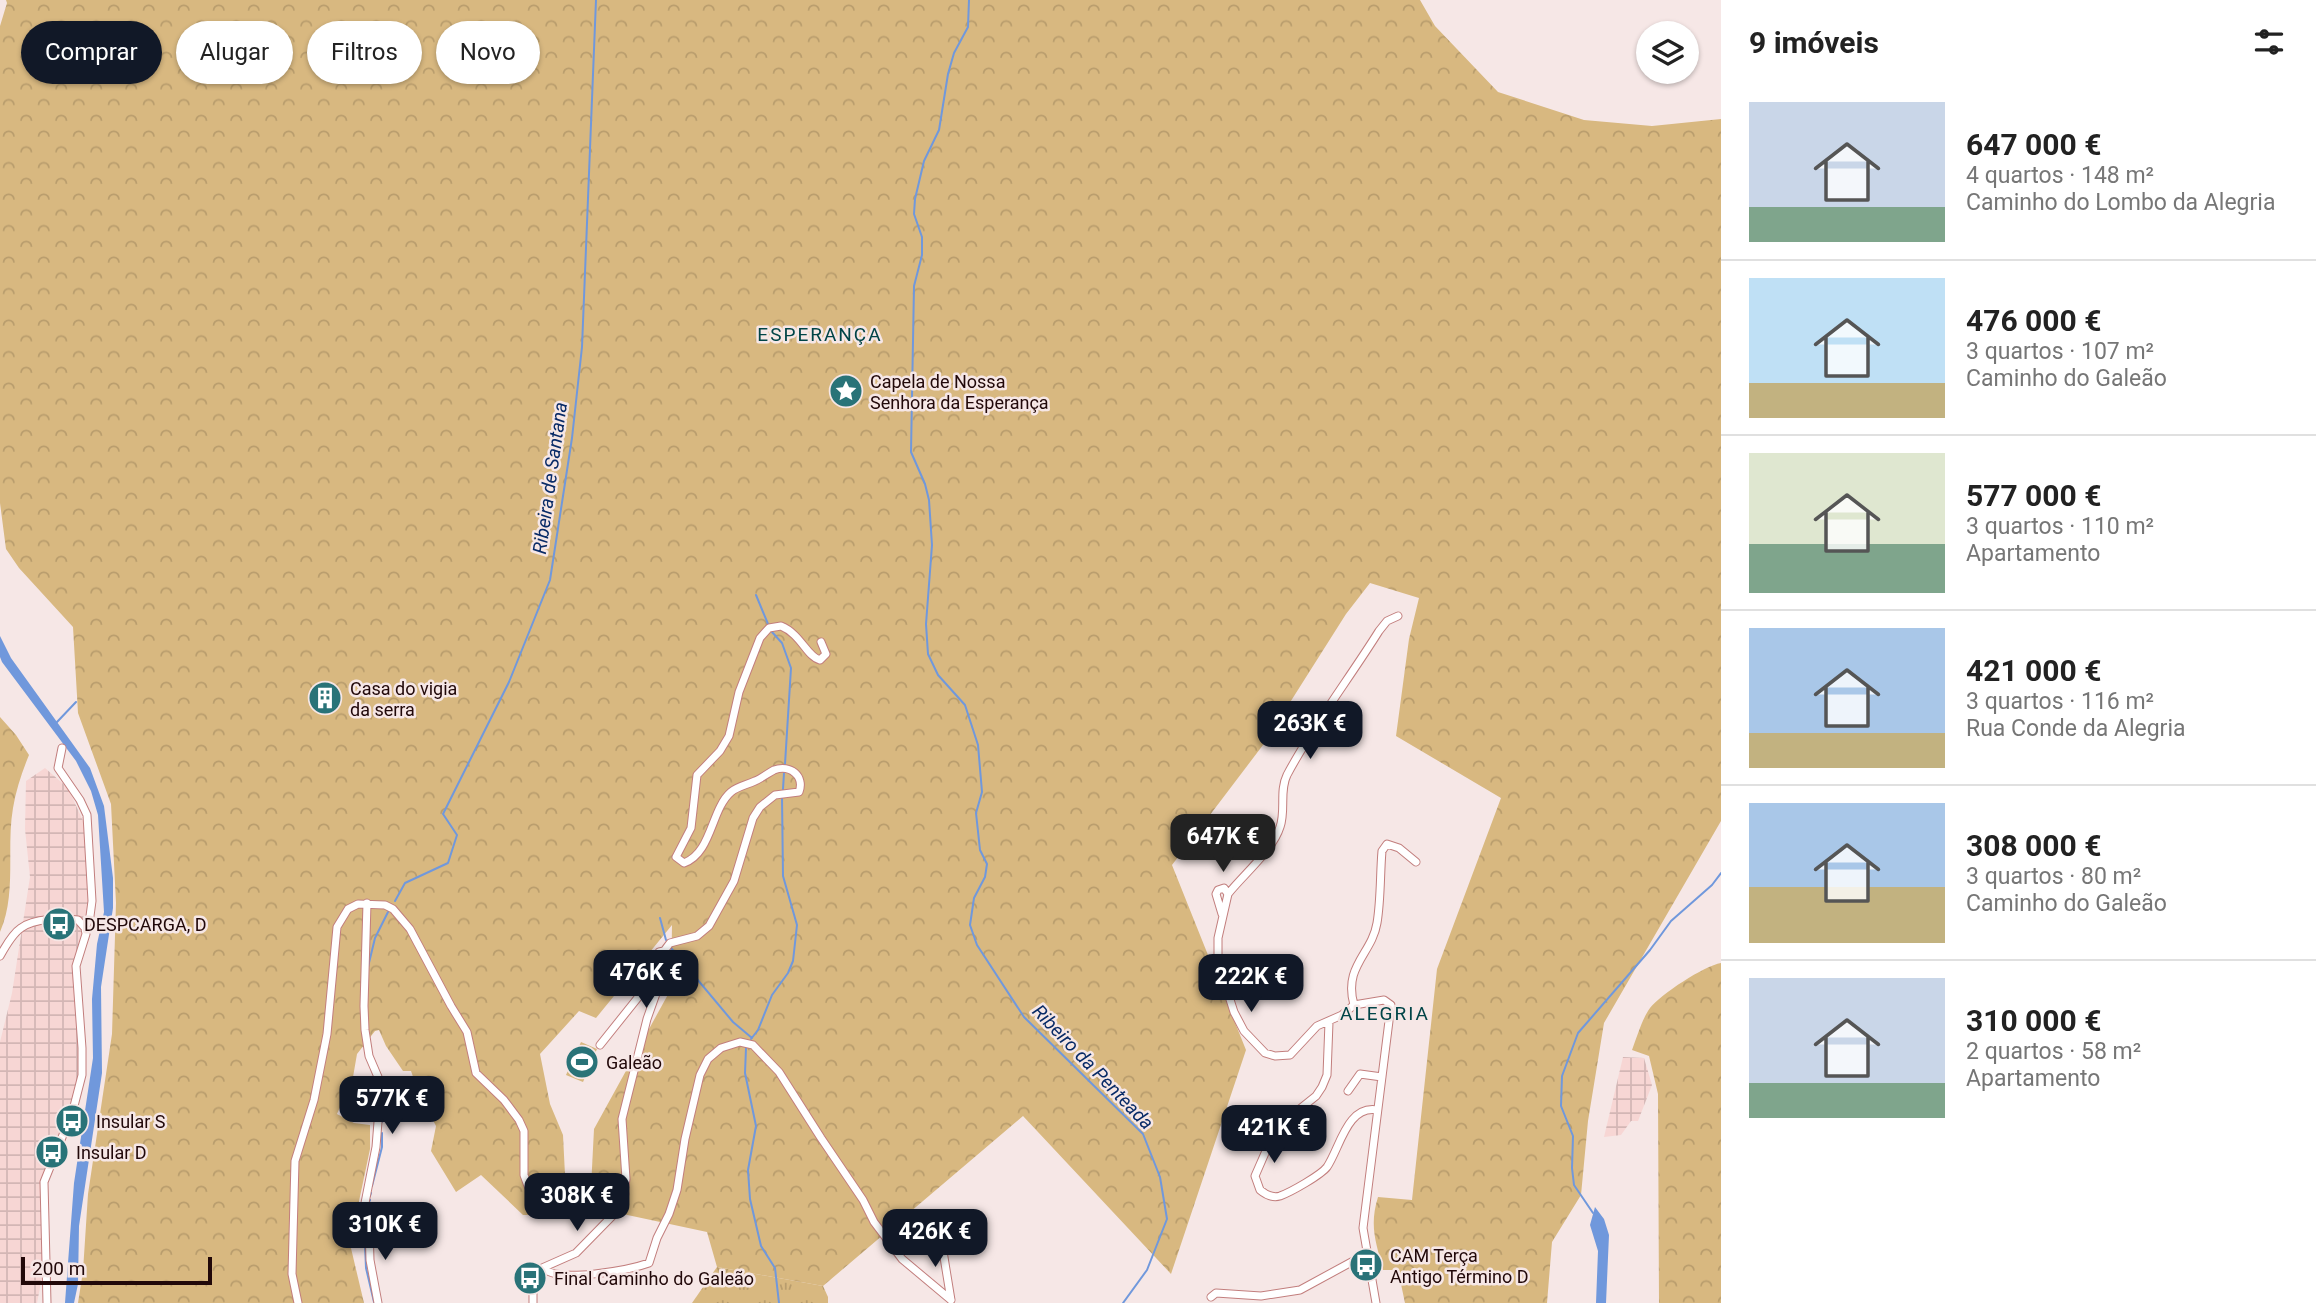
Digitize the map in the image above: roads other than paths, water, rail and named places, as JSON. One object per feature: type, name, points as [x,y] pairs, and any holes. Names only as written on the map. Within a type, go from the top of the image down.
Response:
[{"type":"street","points":[[1376,1303],[1363,1228],[1391,1005],[1384,1000],[1354,1005],[1329,1022],[1317,1026],[1290,1055],[1275,1056],[1265,1053],[1244,1031],[1234,1012],[1218,962],[1218,938],[1228,894],[1275,839],[1281,825],[1285,779],[1309,733],[1379,631],[1387,621],[1398,616]]},
{"type":"street","points":[[600,1045],[649,981],[659,952],[664,951],[670,943],[697,936],[709,926],[734,881],[756,812],[767,799],[782,793],[799,792],[801,780],[793,771],[781,769],[738,788],[725,798],[711,831],[695,857],[684,863],[677,858],[691,828],[697,775],[720,751],[729,736],[739,692],[760,638],[769,628],[780,626],[797,635],[812,657],[820,660],[826,654],[821,642]]},
{"type":"street","points":[[62,748],[58,768],[87,815],[92,901],[85,928]]},
{"type":"street","points":[[1354,1005],[1351,992],[1354,970],[1377,926],[1382,851],[1387,844],[1399,848],[1416,862]]},
{"type":"street","points":[[1223,914],[1216,892],[1226,889],[1228,894]]},
{"type":"street","points":[[368,903],[363,1006],[369,1056],[381,1084],[376,1147],[363,1208],[369,1226],[370,1260],[379,1303]]},
{"type":"street","points":[[298,1303],[292,1274],[295,1161],[314,1100],[327,1034],[337,927],[348,909],[358,904],[385,905],[393,909],[410,929],[450,1006],[467,1032],[476,1073],[504,1100],[519,1120],[524,1131],[524,1175],[528,1186],[536,1193],[548,1197],[581,1198],[625,1194]]},
{"type":"street","points":[[0,956],[20,928],[30,923],[71,919],[78,920],[85,928],[86,934],[75,971],[82,1075],[72,1110],[44,1182],[47,1303]]},
{"type":"street","points":[[533,1303],[533,1272],[545,1269],[576,1253],[622,1206],[625,1194],[622,1119],[647,1019],[663,974],[664,951]]},
{"type":"street","points":[[1329,1022],[1327,1075],[1316,1096],[1276,1128],[1255,1176],[1260,1191],[1270,1196],[1279,1196],[1320,1174],[1360,1111],[1368,1108],[1377,1110]]},
{"type":"street","points":[[545,1269],[555,1275],[625,1271],[649,1264],[677,1190],[685,1139],[700,1075],[708,1059],[721,1048],[740,1042],[749,1044],[779,1072],[863,1200],[874,1222],[902,1259],[951,1302]]},
{"type":"street","points":[[1348,1091],[1360,1074],[1382,1077]]},
{"type":"street","points":[[942,1245],[951,1302]]},
{"type":"street","points":[[1211,1297],[1216,1293],[1261,1296],[1300,1290],[1368,1253]]},
{"type":"water","points":[[0,636],[11,658],[90,768],[104,806],[113,878],[113,908],[101,987],[102,1073],[79,1226],[78,1284],[74,1303],[65,1303],[74,1183],[93,1058],[92,999],[97,944],[104,912],[98,815],[91,791],[76,761],[2,662]]},
{"type":"water","points":[[1595,1207],[1604,1219],[1609,1235],[1606,1303],[1596,1303],[1598,1251],[1590,1225]]},
{"type":"waterway","name":"Ribeira de Santana","points":[[395,901],[405,883],[448,863],[457,835],[443,814],[509,682],[550,580],[572,438],[582,347],[596,0]]},
{"type":"waterway","name":"Ribeiro da Penteada","points":[[969,0],[968,27],[954,53],[939,130],[924,161],[914,214],[922,237],[922,255],[914,286],[911,452],[929,500],[932,545],[926,624],[928,654],[938,675],[965,705],[978,745],[982,792],[976,813],[980,850],[987,864],[985,877],[974,898],[970,925],[977,945],[1024,1017],[1143,1134],[1160,1177],[1167,1219],[1147,1270],[1123,1303]]},
{"type":"waterway","name":"Ribeiro da Penteada","points":[[756,595],[768,624]]},
{"type":"waterway","name":"Ribeiro da Penteada","points":[[772,632],[782,643],[791,668],[785,764]]},
{"type":"waterway","points":[[57,722],[76,702]]},
{"type":"waterway","name":"Ribeiro da Penteada","points":[[783,789],[784,773]]},
{"type":"waterway","name":"Ribeiro da Penteada","points":[[751,1039],[758,1030],[772,995],[793,961],[797,925],[783,876],[782,798]]},
{"type":"waterway","points":[[1593,1213],[1574,1185],[1573,1136],[1561,1106],[1562,1076],[1578,1033],[1650,950],[1671,921],[1712,885],[1721,873]]},
{"type":"waterway","name":"Ribeira de Santana","points":[[368,967],[375,938],[388,912]]},
{"type":"waterway","name":"Ribeiro da Penteada","points":[[660,918],[666,940]]},
{"type":"waterway","name":"Ribeiro da Penteada","points":[[671,948],[733,1022],[752,1038]]},
{"type":"waterway","name":"Ribeiro da Penteada","points":[[746,1048],[745,1073],[756,1126],[748,1170],[750,1199],[761,1246],[775,1268],[779,1303]]},
{"type":"waterway","name":"Ribeira de Santana","points":[[382,1122],[383,1112]]},
{"type":"waterway","name":"Ribeira de Santana","points":[[372,1186],[382,1147],[382,1133]]},
{"type":"waterway","name":"Ribeira de Santana","points":[[364,1221],[366,1268],[374,1302]]},
{"type":"place","name":"Capela de Nossa Senhora da Esperança","points":[[846,391]]},
{"type":"place","name":"Casa do vigia da serra","points":[[325,698]]},
{"type":"place","name":"DESPCARGA, D","points":[[59,924]]},
{"type":"place","name":"Galeão","points":[[582,1062]]},
{"type":"place","name":"Insular S","points":[[72,1121]]},
{"type":"place","name":"Insular D","points":[[52,1152]]},
{"type":"place","name":"CAM Terça Antigo Término D","points":[[1366,1265]]},
{"type":"place","name":"Final Caminho do Galeão","points":[[530,1278]]},
{"type":"district","name":"ESPERANÇA","points":[[820,334]]},
{"type":"district","name":"ALEGRIA","points":[[1385,1013]]}]
